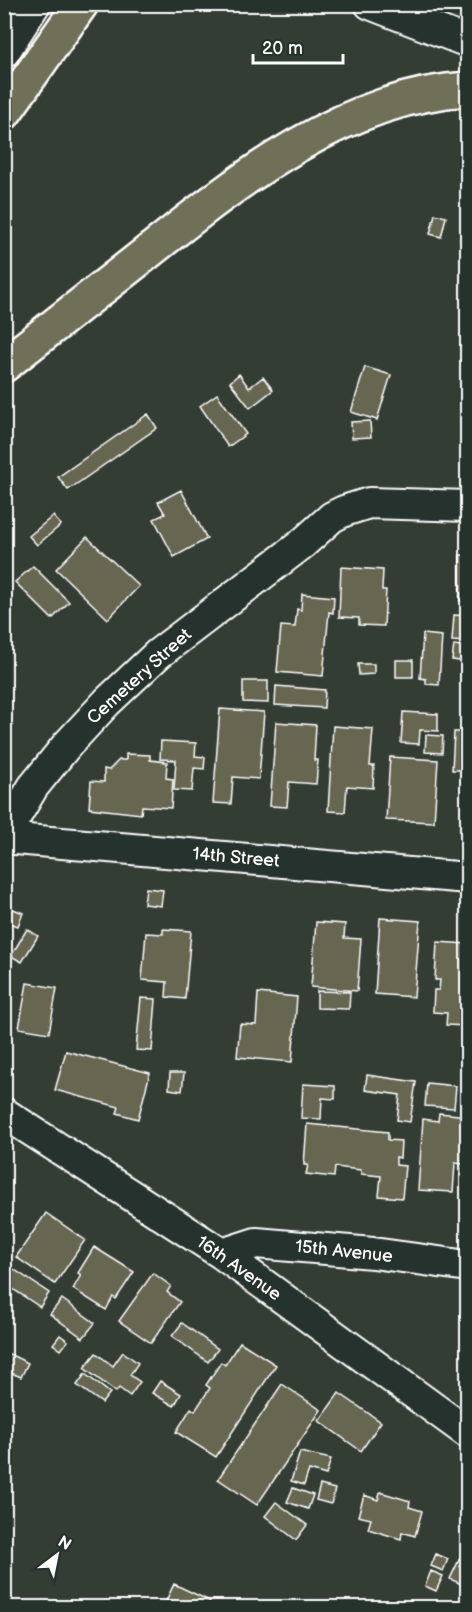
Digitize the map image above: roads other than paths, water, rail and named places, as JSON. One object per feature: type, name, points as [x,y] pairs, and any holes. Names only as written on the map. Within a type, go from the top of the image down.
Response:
[{"type":"main road","points":[[4,112],[81,4]]},
{"type":"main road","points":[[4,365],[260,166],[340,123],[405,99],[468,89]]},
{"type":"street","points":[[4,52],[35,4]]},
{"type":"street","points":[[370,4],[407,11],[468,42]]},
{"type":"street","name":"Cemetery Street","points":[[4,837],[33,787],[67,745],[107,702],[158,654],[302,543],[332,517],[369,503],[468,506]]},
{"type":"street","name":"14th Street","points":[[4,837],[468,878]]},
{"type":"street","name":"16th Avenue","points":[[4,1113],[222,1254],[468,1433]]},
{"type":"street","name":"15th Avenue","points":[[222,1254],[256,1243],[373,1253],[468,1266]]}]
